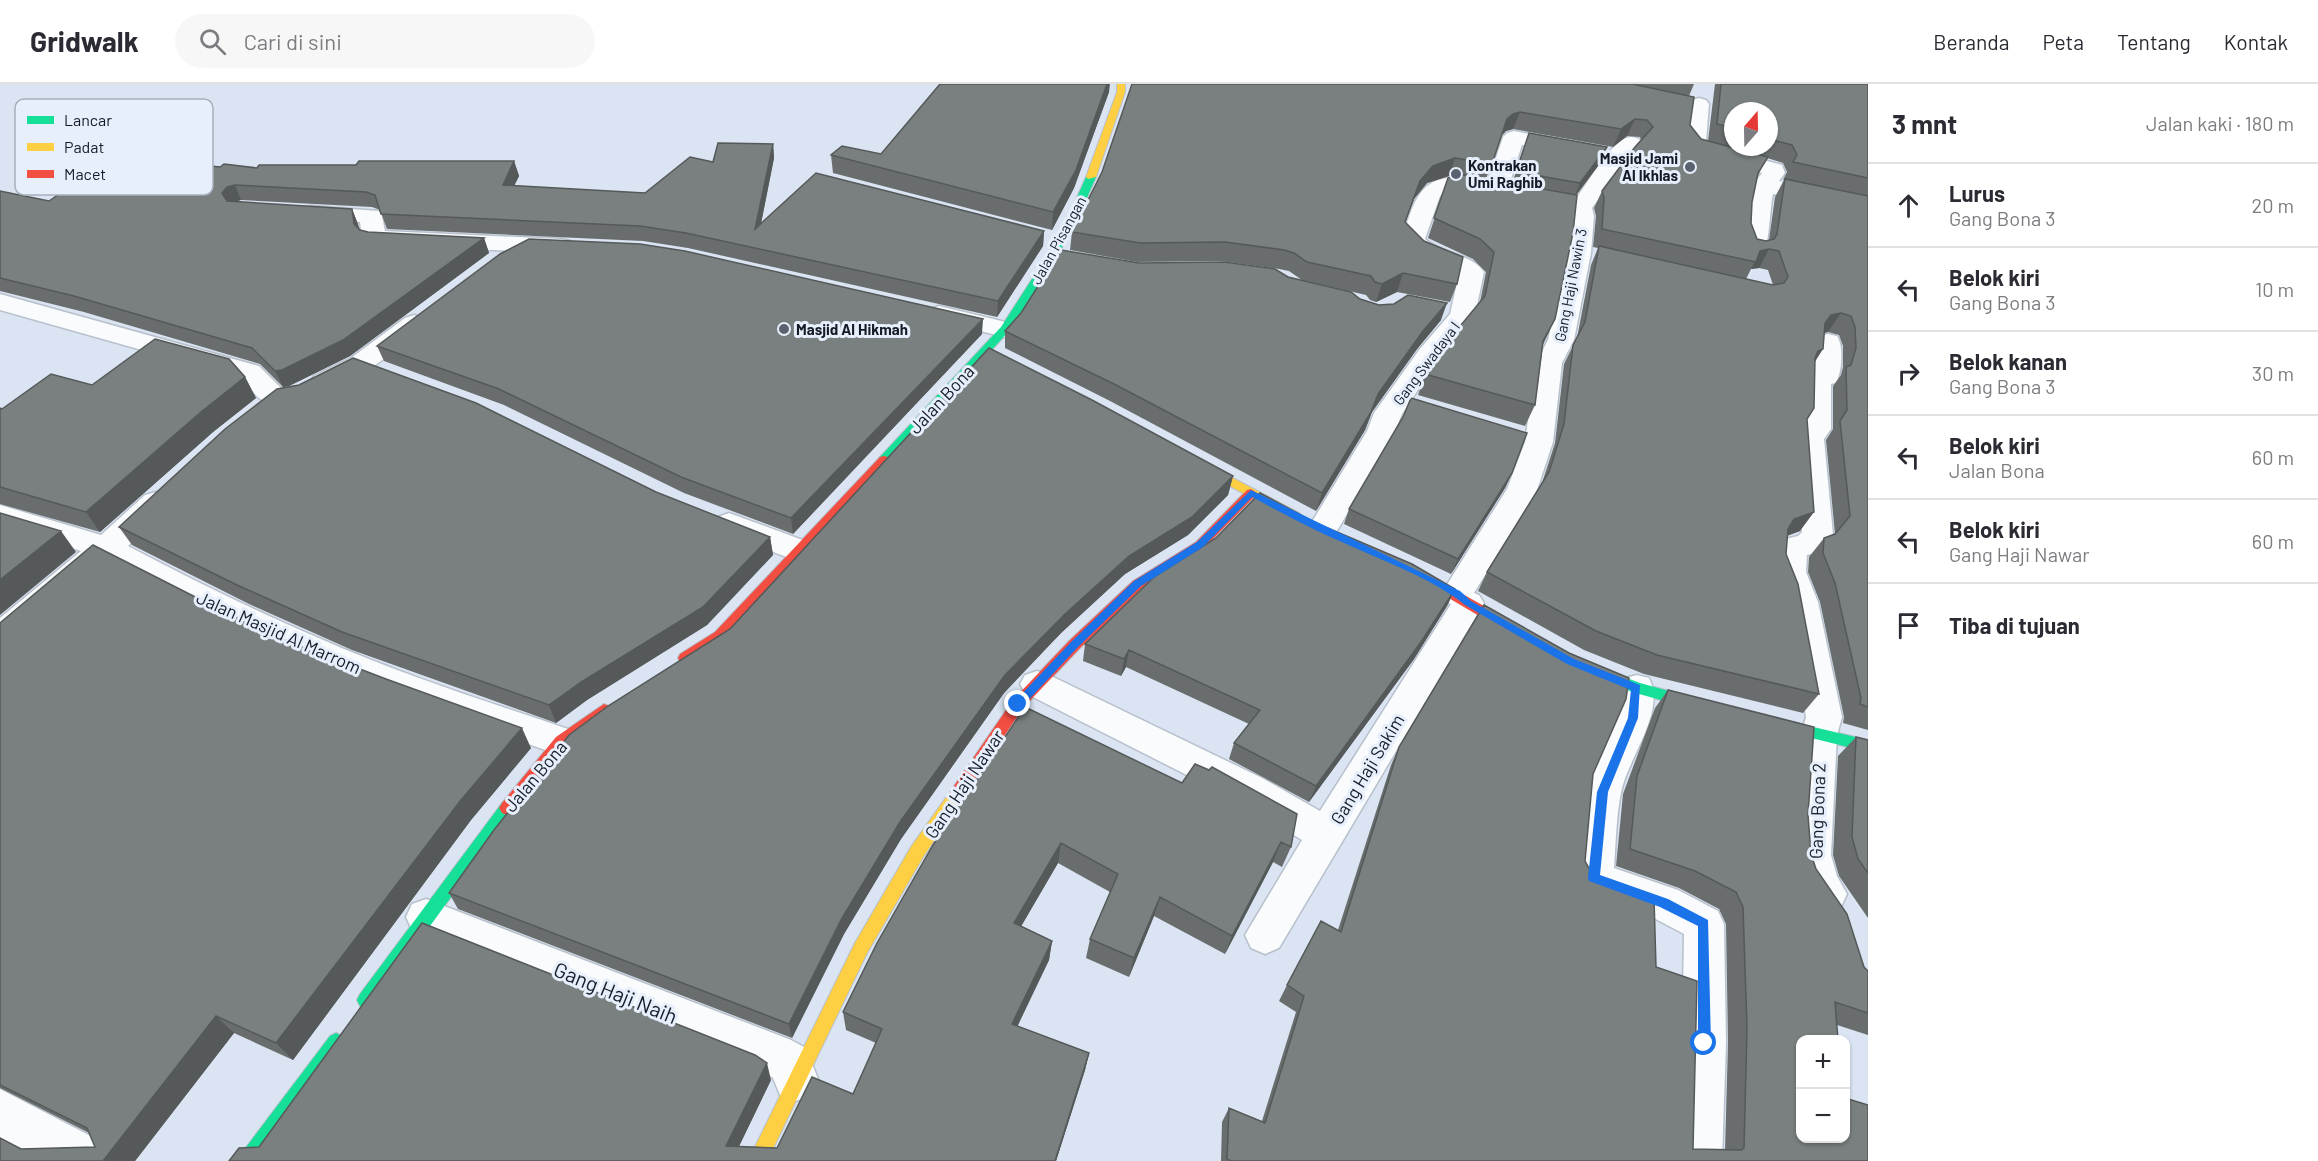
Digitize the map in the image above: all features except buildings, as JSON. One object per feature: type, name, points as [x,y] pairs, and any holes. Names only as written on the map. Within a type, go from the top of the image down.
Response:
[{"type":"street","name":"Jalan Pisangan","points":[[989,354],[1052,244],[1087,189],[1121,92],[1121,84]]},
{"type":"street","points":[[1696,98],[1695,143],[1697,147],[1774,170],[1764,185],[1758,208],[1754,234],[1755,250]]},
{"type":"street","name":"Gang Haji Nawin 3","points":[[1462,598],[1522,490],[1528,439],[1549,363],[1561,340],[1590,255],[1581,208],[1610,151],[1514,137],[1496,192]]},
{"type":"street","name":"Gang Swadaya I","points":[[1327,532],[1381,432],[1388,412],[1410,404],[1428,357],[1472,272],[1452,261],[1428,254],[1413,241],[1430,193],[1438,187],[1449,184],[1496,192]]},
{"type":"street","points":[[1764,185],[1868,207]]},
{"type":"street","points":[[1496,192],[1581,208]]},
{"type":"street","points":[[289,211],[370,216],[374,238],[587,247]]},
{"type":"street","points":[[1052,244],[1081,261]]},
{"type":"street","points":[[485,269],[513,251],[527,246]]},
{"type":"street","points":[[0,302],[250,372],[265,390],[285,399],[360,364],[431,309]]},
{"type":"street","points":[[922,310],[1005,329]]},
{"type":"street","name":"Gang Bona 2","points":[[1828,342],[1826,377],[1818,377],[1817,429],[1810,438],[1818,535],[1808,544],[1792,548],[1790,572],[1802,602],[1824,717],[1819,735],[1812,855],[1820,884],[1848,922]]},
{"type":"street","name":"Jalan Bona","points":[[674,665],[720,636],[797,550],[989,354]]},
{"type":"street","points":[[360,364],[390,375]]},
{"type":"street","points":[[1181,454],[1327,532]]},
{"type":"street","points":[[0,636],[106,548],[173,486]]},
{"type":"street","name":"Gang Haji Nawar","points":[[757,1161],[861,948],[917,852],[1018,704],[1138,584],[1200,544],[1251,493]]},
{"type":"street","points":[[703,514],[797,550]]},
{"type":"street","name":"Jalan Masjid Al Marrom","points":[[0,515],[106,548],[182,588],[310,649],[423,693],[561,741]]},
{"type":"street","points":[[1397,563],[1533,640]]},
{"type":"street","name":"Gang Haji Sakim","points":[[1266,935],[1327,835],[1462,598]]},
{"type":"street","points":[[1571,661],[1636,688],[1716,709]]},
{"type":"street","points":[[1037,684],[1249,789],[1327,835]]},
{"type":"street","points":[[1636,688],[1633,718],[1602,792],[1594,878],[1664,903],[1704,924],[1704,1043],[1699,1161]]},
{"type":"street","name":"Jalan Bona","points":[[360,1009],[487,833],[561,741],[617,701]]},
{"type":"street","points":[[1762,721],[1868,746]]},
{"type":"street","name":"Gang Haji Naih","points":[[426,917],[776,1055],[790,1064],[796,1079]]},
{"type":"street","points":[[248,1161],[346,1028]]},
{"type":"street","points":[[0,1112],[92,1161]]},
{"type":"traffic: fast","points":[[884,460],[1005,329],[1052,256],[1073,218],[1091,177]]},
{"type":"traffic: fast","points":[[1585,667],[1637,688],[1707,707]]},
{"type":"traffic: fast","points":[[1772,723],[1868,746]]},
{"type":"traffic: fast","points":[[366,1000],[507,808]]},
{"type":"traffic: fast","points":[[248,1161],[336,1042]]},
{"type":"traffic: slow","points":[[1091,177],[1121,92],[1121,84]]},
{"type":"traffic: slow","points":[[1193,461],[1295,516]]},
{"type":"traffic: slow","points":[[757,1161],[861,948],[917,852],[957,794]]},
{"type":"traffic: jam","points":[[685,658],[720,636],[884,460]]},
{"type":"traffic: jam","points":[[957,794],[1018,704],[1075,644],[1138,584],[1200,545],[1251,493]]},
{"type":"traffic: jam","points":[[1413,571],[1518,632]]},
{"type":"traffic: jam","points":[[507,808],[561,741],[604,710]]},
{"type":"place","name":"Masjid Jami Al Ikhlas","points":[[1690,167]]},
{"type":"place","name":"Kontrakan Umi Raghib","points":[[1456,174]]},
{"type":"place","name":"Masjid Al Hikmah","points":[[784,329]]},
{"type":"route","points":[[1018,704],[1075,644],[1138,584],[1200,544],[1251,493],[1322,530],[1397,563],[1457,594],[1468,603],[1571,661],[1636,688],[1633,718],[1602,792],[1594,878],[1664,903],[1704,924],[1704,1043]]}]
